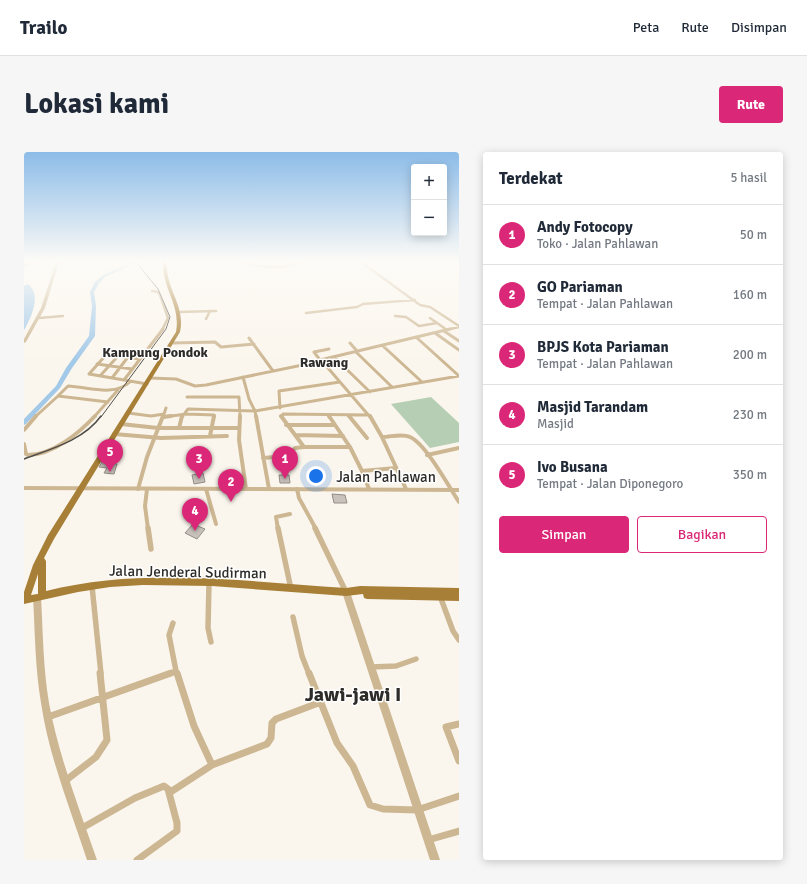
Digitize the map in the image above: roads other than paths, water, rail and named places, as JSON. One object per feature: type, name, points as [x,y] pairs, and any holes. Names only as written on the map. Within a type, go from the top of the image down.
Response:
[{"type":"main road","points":[[25,601],[44,552],[80,489],[172,343],[180,326],[178,312],[172,295]]},
{"type":"main road","points":[[39,597],[44,552]]},
{"type":"main road","name":"Jalan Jenderal Sudirman","points":[[25,601],[92,586],[150,582],[349,592],[361,595],[439,594],[459,592]]},
{"type":"main road","name":"Jalan Jenderal Sudirman","points":[[439,594],[459,597]]},
{"type":"street","points":[[24,342],[39,318],[47,295]]},
{"type":"street","points":[[124,380],[162,331],[168,318],[160,295]]},
{"type":"street","points":[[409,295],[421,306],[430,307],[459,327]]},
{"type":"street","points":[[306,313],[357,307],[362,304],[415,300]]},
{"type":"street","points":[[206,319],[210,311]]},
{"type":"street","points":[[178,312],[216,311]]},
{"type":"street","points":[[39,318],[63,316]]},
{"type":"street","points":[[395,316],[407,318],[418,326],[437,323]]},
{"type":"street","points":[[430,318],[459,341]]},
{"type":"street","points":[[150,378],[176,379],[196,386],[273,371],[459,327]]},
{"type":"street","points":[[435,333],[459,350]]},
{"type":"street","points":[[416,337],[459,376]]},
{"type":"street","points":[[249,338],[268,361],[273,371]]},
{"type":"street","points":[[172,343],[188,344],[215,342],[221,347],[254,344]]},
{"type":"street","points":[[350,343],[392,387]]},
{"type":"street","points":[[383,346],[422,382]]},
{"type":"street","points":[[329,349],[314,352],[369,415],[382,437],[406,489]]},
{"type":"street","points":[[140,359],[106,355],[89,374],[147,384]]},
{"type":"street","points":[[100,376],[118,356]]},
{"type":"street","points":[[112,378],[128,357]]},
{"type":"street","points":[[334,357],[370,392]]},
{"type":"street","points":[[97,364],[132,369]]},
{"type":"street","points":[[179,428],[182,415],[189,408],[255,411],[280,408],[459,376]]},
{"type":"street","points":[[243,377],[249,399],[255,411],[268,489]]},
{"type":"street","points":[[24,430],[36,416],[68,386],[118,390],[126,387],[130,382]]},
{"type":"street","points":[[280,408],[279,391],[340,382]]},
{"type":"street","points":[[196,386],[196,397]]},
{"type":"street","points":[[24,444],[28,455],[52,447],[84,428],[118,390]]},
{"type":"street","points":[[58,396],[108,402]]},
{"type":"street","points":[[187,397],[238,397],[241,411],[238,428],[246,489]]},
{"type":"street","points":[[138,489],[147,457],[166,408]]},
{"type":"street","points":[[128,413],[151,416],[214,415],[210,436]]},
{"type":"street","points":[[304,446],[281,418],[282,415],[369,415]]},
{"type":"street","points":[[328,415],[350,447],[369,489]]},
{"type":"street","points":[[348,415],[367,438]]},
{"type":"street","points":[[120,424],[158,428],[238,428]]},
{"type":"street","points":[[286,425],[334,425]]},
{"type":"street","points":[[114,434],[155,438],[227,436]]},
{"type":"street","points":[[295,435],[343,436]]},
{"type":"street","points":[[382,437],[411,437],[427,455],[459,502]]},
{"type":"street","points":[[263,458],[288,456],[295,448],[304,446],[350,447]]},
{"type":"street","points":[[427,455],[459,448]]},
{"type":"street","points":[[362,471],[396,468]]},
{"type":"street","name":"Jalan Pahlawan","points":[[24,488],[459,490]]},
{"type":"street","points":[[147,489],[145,506],[151,549]]},
{"type":"street","points":[[206,489],[216,524]]},
{"type":"street","points":[[297,489],[299,498],[349,592],[371,667],[434,860]]},
{"type":"street","points":[[290,514],[276,517],[291,589]]},
{"type":"street","points":[[209,584],[208,628],[211,642]]},
{"type":"street","points":[[65,781],[96,757],[106,743],[108,735],[92,586]]},
{"type":"street","points":[[439,594],[453,631],[459,640]]},
{"type":"street","points":[[39,597],[40,649],[48,717],[65,781],[92,860]]},
{"type":"street","points":[[293,617],[302,656],[320,702],[337,743],[353,766],[370,805],[383,809],[417,810],[459,796]]},
{"type":"street","points":[[173,623],[170,635],[176,671],[194,726],[212,765]]},
{"type":"street","points":[[371,667],[396,666],[416,659]]},
{"type":"street","points":[[48,717],[176,671]]},
{"type":"street","points":[[169,793],[212,765],[267,744],[272,738],[272,723],[276,719],[320,702]]},
{"type":"street","points":[[459,724],[446,727],[459,761]]},
{"type":"street","points":[[82,828],[135,798],[156,788],[164,786],[168,789],[177,823],[177,831],[136,860]]},
{"type":"street","points":[[428,840],[459,831]]},
{"type":"water","points":[[24,295],[34,295],[34,307],[24,330]]},
{"type":"waterway","points":[[24,423],[58,387],[69,368],[92,336],[94,306],[92,295]]},
{"type":"railway","points":[[101,417],[166,329],[170,317],[161,295]]},
{"type":"railway","points":[[24,459],[76,438],[94,424],[101,416]]},
{"type":"place","name":"Ivo Busana","points":[[110,472]]},
{"type":"place","name":"BPJS Kota Pariaman","points":[[199,479]]},
{"type":"place","name":"Andy Fotocopy","points":[[285,479]]},
{"type":"place","name":"GO Pariaman","points":[[231,502]]},
{"type":"place","name":"Masjid Tarandam","points":[[195,531]]},
{"type":"district","name":"Kampung Pondok","points":[[155,352]]},
{"type":"district","name":"Rawang","points":[[324,362]]},
{"type":"district","name":"Jawi-jawi I","points":[[353,694]]}]
